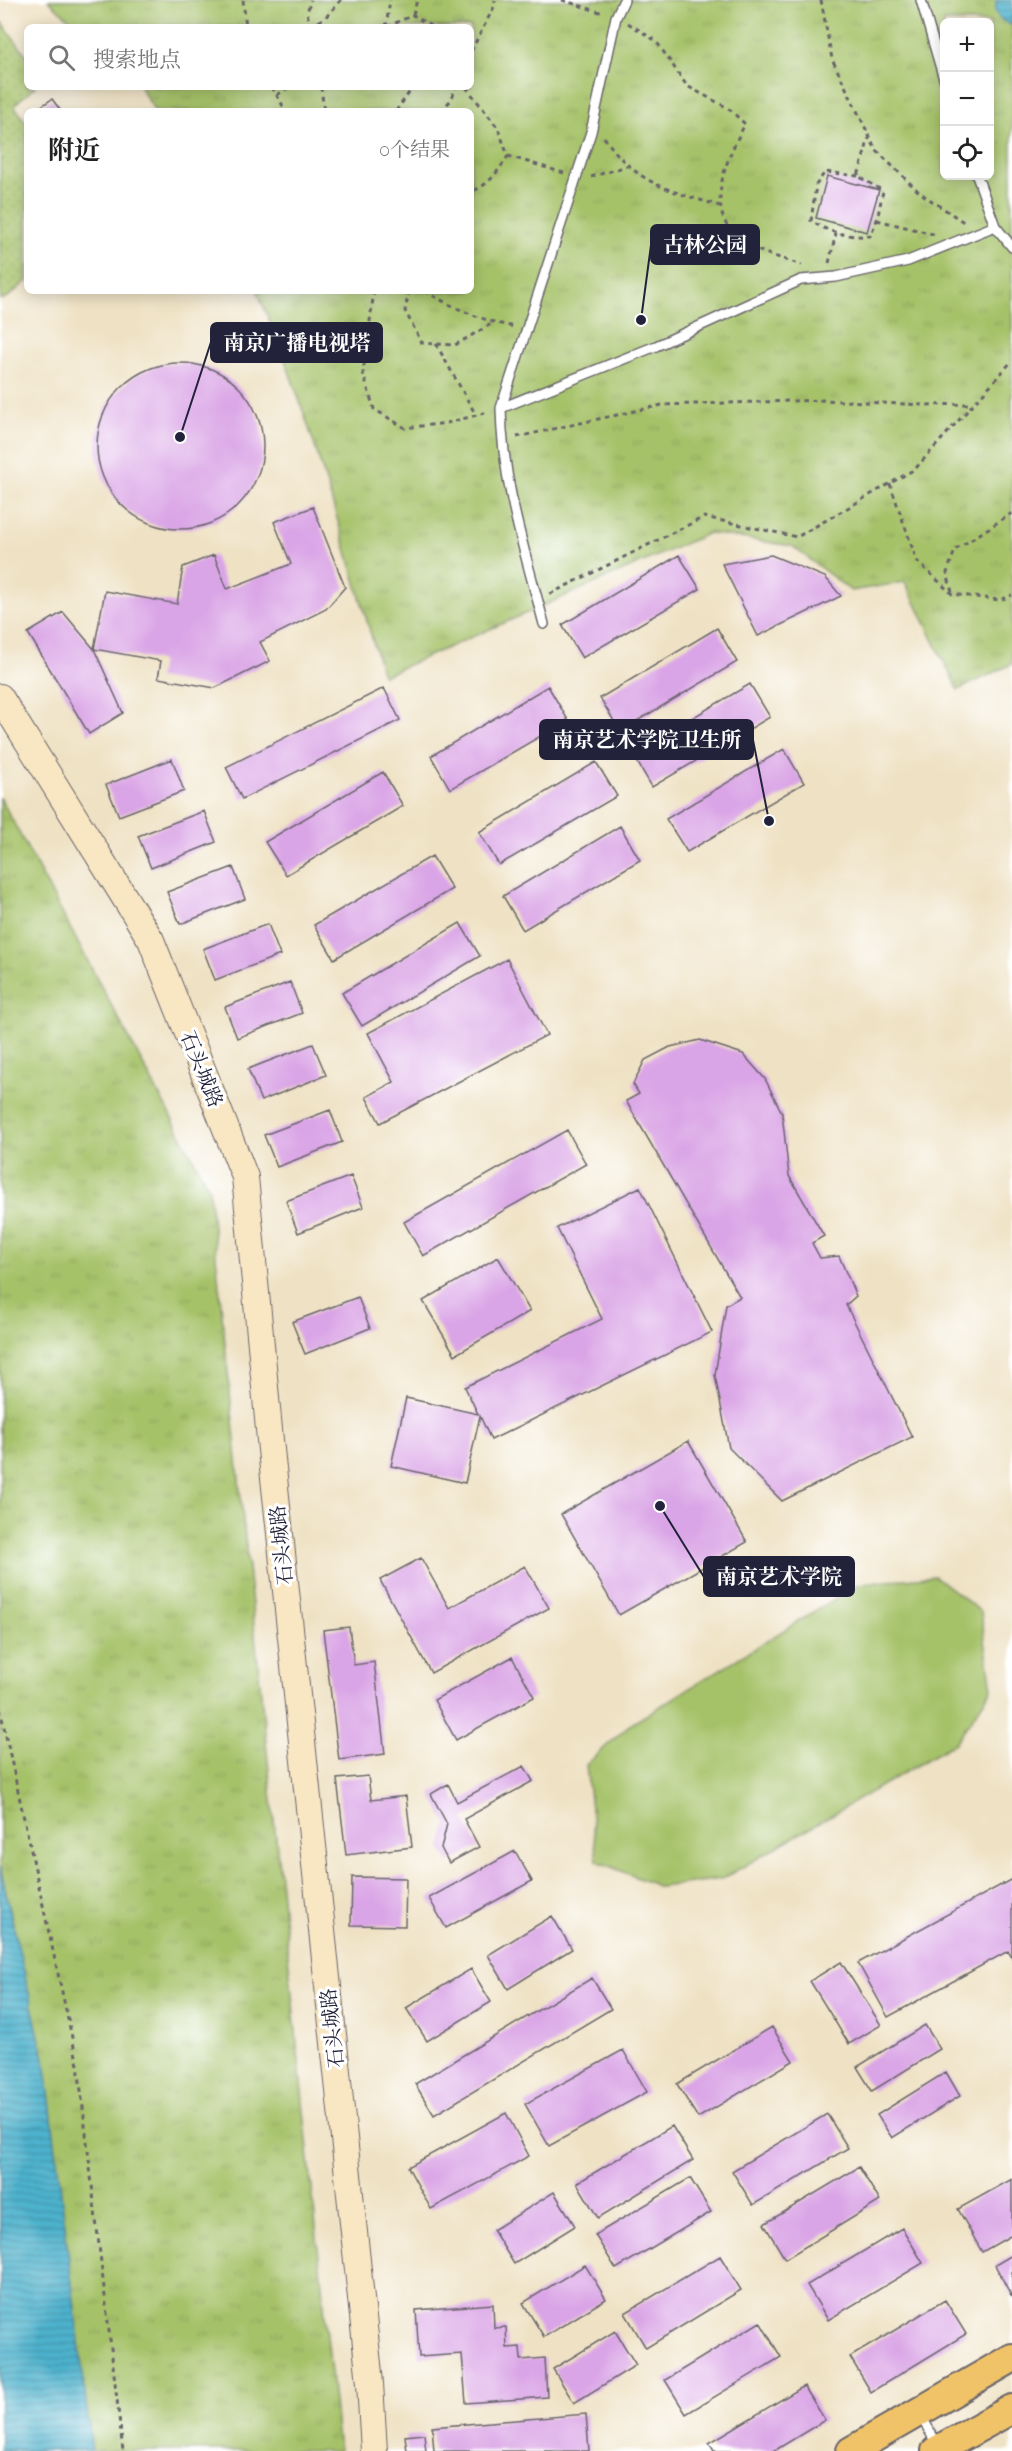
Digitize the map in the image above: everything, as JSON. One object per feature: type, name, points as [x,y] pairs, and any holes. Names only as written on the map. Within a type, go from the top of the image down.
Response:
[{"type":"main road","points":[[851,2451],[1012,2358]]},
{"type":"main road","points":[[939,2450],[1012,2409]]},
{"type":"street","name":"石头城路","points":[[0,697],[151,940],[245,1178],[273,1475],[369,2371],[374,2451]]},
{"type":"lane","points":[[544,624],[509,492],[502,441],[501,408],[594,122],[616,17],[624,0]]},
{"type":"lane","points":[[921,0],[943,72]]},
{"type":"lane","points":[[978,180],[995,226],[1012,247]]},
{"type":"lane","points":[[501,408],[656,346],[801,280],[908,261],[995,226]]},
{"type":"lane","points":[[919,2412],[939,2450]]},
{"type":"path","points":[[243,0],[246,24]]},
{"type":"path","points":[[310,24],[307,12],[311,0]]},
{"type":"path","points":[[315,24],[328,15],[341,0]]},
{"type":"path","points":[[387,24],[390,0]]},
{"type":"path","points":[[413,15],[417,0]]},
{"type":"path","points":[[474,45],[494,7],[495,0]]},
{"type":"path","points":[[562,0],[616,17],[636,27],[656,41],[687,86],[729,108],[745,124],[727,162],[718,197],[722,220],[739,240],[768,254],[826,276],[836,233]]},
{"type":"path","points":[[821,0],[832,59],[876,150],[919,192],[979,232]]},
{"type":"path","points":[[394,24],[413,15]]},
{"type":"path","points":[[413,15],[427,24]]},
{"type":"path","points":[[274,90],[284,108]]},
{"type":"path","points":[[276,95],[284,90]]},
{"type":"path","points":[[321,90],[324,108]]},
{"type":"path","points":[[398,108],[409,90]]},
{"type":"path","points":[[444,108],[451,100],[455,90]]},
{"type":"path","points":[[468,90],[498,128],[508,156],[497,174],[474,190]]},
{"type":"path","points":[[594,122],[620,159],[655,185],[720,207]]},
{"type":"path","points":[[858,176],[870,136]]},
{"type":"path","points":[[825,172],[858,176],[883,191],[878,220],[870,236],[849,237],[822,228],[811,221],[816,185],[825,172]]},
{"type":"path","points":[[878,220],[959,240]]},
{"type":"path","points":[[374,294],[363,373],[374,409],[405,428],[447,423],[501,408]]},
{"type":"path","points":[[408,294],[405,311],[422,344],[455,345],[493,323]]},
{"type":"path","points":[[430,294],[457,310],[493,323],[528,329]]},
{"type":"path","points":[[436,344],[476,415]]},
{"type":"path","points":[[538,600],[704,517],[797,537],[915,469],[1012,361]]},
{"type":"path","points":[[502,441],[662,405],[824,400],[922,405],[973,404]]},
{"type":"path","points":[[890,484],[917,561],[952,594],[1000,600],[1012,595]]},
{"type":"path","points":[[952,594],[947,573],[955,550],[1012,513]]},
{"type":"path","points":[[0,1709],[78,2065],[123,2451]]},
{"type":"green space","points":[[48,0],[1012,0],[1012,664],[958,690],[905,582],[851,591],[792,546],[709,533],[383,676],[311,433],[258,294],[474,294],[474,108],[153,108],[142,90],[474,90],[474,24],[75,24]]},
{"type":"green space","points":[[0,20],[24,52],[24,90],[32,90],[14,105],[24,120],[24,284],[8,297],[0,300]]},
{"type":"green space","points":[[0,797],[209,1188],[339,2451],[0,2451],[0,1897],[40,2044],[0,1866]]},
{"type":"green space","points":[[935,1576],[981,1612],[992,1689],[955,1743],[722,1879],[660,1887],[597,1861],[586,1765],[628,1726],[859,1584]]},
{"type":"water","points":[[997,0],[1012,0],[1012,25],[996,13]]},
{"type":"water","points":[[0,1867],[46,2067],[92,2451],[0,2451]]},
{"type":"building","points":[[52,99],[59,108],[38,108]]},
{"type":"building","points":[[827,176],[879,190],[867,232],[816,218]]},
{"type":"building","points":[[180,363],[196,364],[212,369],[239,387],[257,414],[262,430],[262,462],[257,478],[239,505],[212,523],[196,528],[180,529],[164,528],[148,523],[121,505],[103,478],[98,462],[97,446],[98,430],[103,414],[121,387],[148,369],[164,364]]},
{"type":"building","points":[[313,507],[345,587],[326,609],[260,642],[270,661],[215,688],[158,678],[161,661],[94,649],[105,591],[177,604],[183,567],[214,555],[227,589],[291,564],[274,522]]},
{"type":"building","points":[[679,555],[700,589],[582,658],[562,625]]},
{"type":"building","points":[[771,555],[825,577],[841,596],[758,636],[722,564]]},
{"type":"building","points":[[63,612],[94,649],[123,713],[89,734],[28,633]]},
{"type":"building","points":[[717,628],[737,662],[620,731],[600,698]]},
{"type":"building","points":[[750,684],[770,717],[652,787],[632,753]]},
{"type":"building","points":[[548,686],[568,720],[450,789],[431,756]]},
{"type":"building","points":[[384,688],[400,720],[242,799],[226,767]]},
{"type":"building","points":[[784,749],[804,783],[687,852],[666,819]]},
{"type":"building","points":[[172,759],[184,791],[119,816],[106,785]]},
{"type":"building","points":[[596,762],[617,796],[499,865],[479,832]]},
{"type":"building","points":[[383,772],[403,806],[286,875],[265,842]]},
{"type":"building","points":[[204,811],[216,842],[151,868],[138,836]]},
{"type":"building","points":[[620,826],[640,860],[523,930],[503,896]]},
{"type":"building","points":[[432,856],[452,889],[334,959],[314,925]]},
{"type":"building","points":[[233,867],[245,899],[180,924],[167,892]]},
{"type":"building","points":[[460,923],[480,956],[362,1026],[342,993]]},
{"type":"building","points":[[268,924],[280,955],[215,980],[203,949]]},
{"type":"building","points":[[507,959],[547,1035],[380,1123],[366,1097],[394,1082],[368,1033]]},
{"type":"building","points":[[290,982],[302,1013],[237,1038],[225,1007]]},
{"type":"building","points":[[700,1040],[743,1054],[765,1079],[782,1113],[789,1176],[824,1236],[812,1243],[820,1258],[839,1256],[856,1296],[846,1305],[912,1437],[782,1501],[729,1448],[715,1375],[726,1305],[740,1297],[626,1101],[639,1094],[633,1084],[645,1060],[670,1047]]},
{"type":"building","points":[[313,1044],[326,1075],[261,1101],[248,1069]]},
{"type":"building","points":[[330,1110],[342,1142],[277,1167],[264,1135]]},
{"type":"building","points":[[567,1130],[586,1164],[423,1256],[404,1222]]},
{"type":"building","points":[[351,1176],[363,1207],[298,1233],[286,1201]]},
{"type":"building","points":[[640,1187],[712,1332],[491,1440],[480,1416],[465,1483],[391,1466],[406,1398],[478,1414],[465,1387],[602,1319],[557,1228]]},
{"type":"building","points":[[498,1257],[530,1311],[455,1355],[423,1301]]},
{"type":"building","points":[[358,1297],[370,1328],[305,1354],[292,1322]]},
{"type":"building","points":[[688,1441],[747,1542],[619,1615],[561,1514]]},
{"type":"building","points":[[421,1558],[449,1608],[525,1566],[549,1608],[431,1673],[380,1580]]},
{"type":"building","points":[[349,1627],[354,1665],[374,1662],[385,1754],[339,1760],[323,1630]]},
{"type":"building","points":[[512,1657],[534,1697],[456,1740],[434,1700]]},
{"type":"building","points":[[524,1766],[533,1781],[464,1819],[479,1847],[449,1863],[441,1848],[447,1824],[431,1794],[448,1784],[457,1802]]},
{"type":"building","points":[[368,1776],[371,1800],[406,1796],[412,1847],[346,1855],[337,1779]]},
{"type":"building","points":[[515,1851],[532,1881],[446,1928],[429,1898]]},
{"type":"building","points":[[352,1877],[406,1878],[405,1926],[351,1925]]},
{"type":"building","points":[[1012,1879],[1012,1958],[1008,1951],[888,2017],[858,1963]]},
{"type":"building","points":[[552,1916],[572,1949],[508,1989],[488,1955]]},
{"type":"building","points":[[841,1962],[881,2025],[849,2044],[810,1981]]},
{"type":"building","points":[[471,1969],[491,2002],[427,2041],[406,2008]]},
{"type":"building","points":[[592,1978],[611,2009],[434,2115],[415,2084]]},
{"type":"building","points":[[925,2025],[940,2049],[872,2091],[857,2067]]},
{"type":"building","points":[[772,2027],[793,2061],[698,2118],[677,2084]]},
{"type":"building","points":[[623,2050],[647,2092],[549,2146],[525,2104]]},
{"type":"building","points":[[946,2072],[960,2096],[892,2138],[877,2115]]},
{"type":"building","points":[[506,2113],[529,2156],[431,2209],[408,2167]]},
{"type":"building","points":[[827,2114],[848,2148],[753,2205],[732,2171]]},
{"type":"building","points":[[672,2126],[693,2160],[598,2218],[577,2183]]},
{"type":"building","points":[[859,2167],[880,2201],[785,2259],[764,2224]]},
{"type":"building","points":[[690,2178],[711,2212],[616,2269],[595,2235]]},
{"type":"building","points":[[1012,2179],[1012,2235],[982,2252],[958,2209]]},
{"type":"building","points":[[554,2192],[575,2226],[514,2264],[493,2230]]},
{"type":"building","points":[[902,2228],[923,2263],[828,2320],[807,2285]]},
{"type":"building","points":[[1012,2255],[1012,2297],[995,2265]]},
{"type":"building","points":[[720,2256],[741,2290],[646,2348],[625,2313]]},
{"type":"building","points":[[585,2265],[606,2299],[544,2337],[523,2303]]},
{"type":"building","points":[[945,2300],[966,2334],[871,2392],[850,2357]]},
{"type":"building","points":[[493,2304],[494,2328],[506,2327],[507,2348],[520,2347],[521,2360],[545,2358],[547,2397],[466,2403],[462,2354],[419,2357],[416,2310]]},
{"type":"building","points":[[760,2322],[781,2357],[686,2414],[665,2380]]},
{"type":"building","points":[[615,2331],[636,2365],[574,2403],[553,2369]]},
{"type":"building","points":[[804,2386],[825,2420],[774,2451],[714,2451],[709,2443]]},
{"type":"building","points":[[586,2414],[589,2451],[434,2451],[432,2427]]},
{"type":"building","points":[[424,2434],[426,2451],[407,2451],[405,2436]]},
{"type":"place","name":"古林公园","points":[[641,320]]},
{"type":"place","name":"南京广播电视塔","points":[[180,437]]},
{"type":"place","name":"南京艺术学院卫生所","points":[[769,821]]},
{"type":"place","name":"南京艺术学院","points":[[660,1506]]}]
